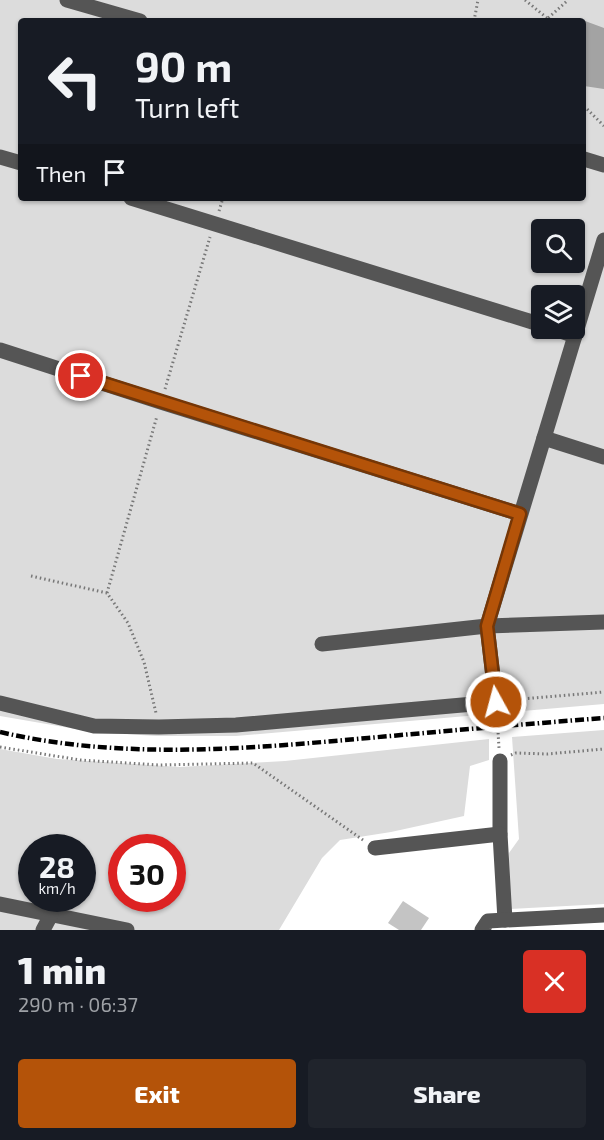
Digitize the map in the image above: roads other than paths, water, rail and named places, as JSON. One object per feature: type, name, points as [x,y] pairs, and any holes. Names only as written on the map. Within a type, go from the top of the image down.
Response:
[{"type":"street","points":[[68,0],[130,18]]},
{"type":"street","points":[[0,156],[18,162]]},
{"type":"street","points":[[586,160],[604,165]]},
{"type":"street","points":[[141,201],[531,323]]},
{"type":"street","points":[[585,306],[601,259],[604,240]]},
{"type":"street","points":[[0,703],[94,726],[159,727],[236,725],[496,702],[487,626],[574,339]]},
{"type":"street","points":[[0,350],[520,514]]},
{"type":"street","points":[[544,438],[604,457]]},
{"type":"street","points":[[322,644],[487,626],[604,622]]},
{"type":"street","points":[[500,760],[500,834],[505,920]]},
{"type":"street","points":[[375,848],[500,834]]},
{"type":"street","points":[[0,904],[126,930]]},
{"type":"street","points":[[43,930],[51,915]]},
{"type":"street","points":[[485,925],[505,920],[604,915]]},
{"type":"railway","points":[[0,732],[45,741],[91,746],[183,750],[276,746],[604,718]]}]
